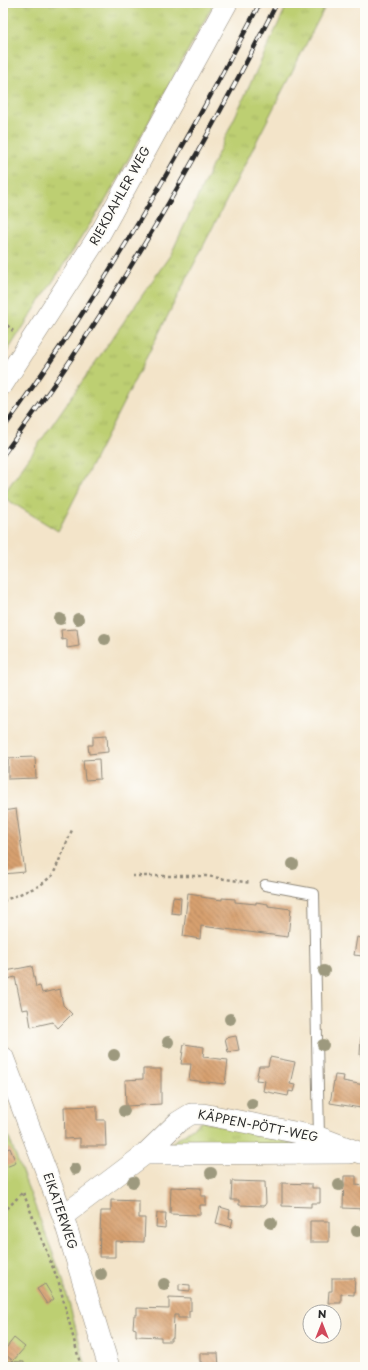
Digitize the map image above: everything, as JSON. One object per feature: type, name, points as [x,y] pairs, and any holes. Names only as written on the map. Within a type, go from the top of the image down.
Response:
[{"type":"street","name":"RIEKDAHLER WEG","points":[[3,384],[101,232],[227,3]]},
{"type":"street","name":"EIKATERWEG","points":[[3,1057],[63,1216],[109,1367]]},
{"type":"street","name":"KÄPPEN-PÖTT-WEG","points":[[63,1216],[145,1154],[178,1122],[191,1114],[203,1114],[319,1137],[363,1153]]},
{"type":"street","name":"KÄPPEN-PÖTT-WEG","points":[[145,1154],[363,1153]]},
{"type":"lane","points":[[265,885],[314,894],[319,1137]]},
{"type":"path","points":[[3,901],[39,886],[52,875],[72,830]]},
{"type":"path","points":[[132,876],[206,876],[265,885]]},
{"type":"path","points":[[3,1213],[23,1192],[59,1283],[81,1367]]},
{"type":"green space","points":[[3,3],[214,3],[107,198],[3,358]]},
{"type":"green space","points":[[288,3],[327,3],[58,531],[3,497],[3,495],[171,254]]},
{"type":"green space","points":[[202,1121],[312,1148],[169,1145]]},
{"type":"green space","points":[[3,1122],[63,1280],[86,1367],[3,1367]]},
{"type":"building","points":[[77,629],[79,646],[67,648],[67,639],[62,640],[61,630]]},
{"type":"building","points":[[107,735],[108,752],[89,754],[88,745],[93,745],[93,736]]},
{"type":"building","points":[[35,757],[36,778],[8,779],[8,758]]},
{"type":"building","points":[[99,759],[100,779],[85,780],[83,760]]},
{"type":"building","points":[[16,809],[25,872],[3,874],[3,811]]},
{"type":"building","points":[[188,893],[201,895],[201,897],[222,900],[222,898],[235,899],[235,902],[256,904],[256,902],[268,904],[268,906],[291,909],[288,937],[201,926],[200,939],[183,936]]},
{"type":"building","points":[[173,897],[181,898],[180,914],[171,913]]},
{"type":"building","points":[[357,937],[365,939],[365,964],[362,964],[363,956],[354,955]]},
{"type":"building","points":[[32,966],[36,987],[40,986],[42,993],[60,989],[63,1005],[72,1014],[58,1028],[53,1022],[31,1027],[28,1009],[22,1010],[15,977],[8,979],[6,971]]},
{"type":"building","points":[[236,1036],[239,1050],[228,1052],[225,1038]]},
{"type":"building","points":[[361,1037],[365,1037],[365,1056],[360,1055]]},
{"type":"building","points":[[184,1044],[204,1047],[203,1057],[228,1060],[225,1084],[189,1080],[191,1064],[181,1064]]},
{"type":"building","points":[[270,1057],[295,1062],[290,1084],[295,1085],[293,1092],[289,1091],[288,1096],[263,1091],[265,1081],[256,1080],[259,1066],[268,1066]]},
{"type":"building","points":[[143,1069],[161,1069],[161,1104],[126,1106],[125,1080],[143,1079]]},
{"type":"building","points":[[335,1075],[344,1076],[343,1081],[364,1085],[361,1108],[330,1103]]},
{"type":"building","points":[[97,1106],[97,1120],[105,1120],[106,1146],[80,1146],[80,1138],[65,1139],[64,1107]]},
{"type":"building","points":[[10,1148],[16,1163],[6,1167],[3,1160],[3,1150]]},
{"type":"building","points":[[344,1176],[356,1176],[356,1185],[365,1186],[365,1209],[343,1208]]},
{"type":"building","points":[[232,1181],[265,1182],[266,1203],[264,1206],[239,1205],[239,1200],[231,1200]]},
{"type":"building","points":[[282,1183],[312,1184],[312,1188],[320,1188],[320,1203],[311,1203],[311,1207],[282,1206]]},
{"type":"building","points":[[171,1187],[201,1188],[201,1196],[206,1196],[206,1205],[200,1205],[200,1215],[170,1214]]},
{"type":"building","points":[[111,1200],[139,1201],[139,1218],[145,1218],[144,1242],[115,1241],[115,1257],[99,1257],[101,1211],[111,1211]]},
{"type":"building","points":[[220,1207],[230,1210],[229,1218],[233,1219],[231,1227],[216,1223]]},
{"type":"building","points":[[157,1213],[166,1213],[165,1228],[156,1227]]},
{"type":"building","points":[[310,1221],[329,1221],[329,1242],[310,1242]]},
{"type":"building","points":[[332,1278],[355,1278],[354,1295],[341,1294],[341,1303],[328,1303],[329,1291],[332,1291]]},
{"type":"building","points":[[45,1284],[54,1299],[47,1304],[37,1289]]},
{"type":"building","points":[[179,1284],[190,1285],[190,1291],[179,1290]]},
{"type":"building","points":[[169,1297],[191,1298],[191,1311],[189,1311],[189,1318],[178,1318],[178,1315],[174,1315],[173,1338],[171,1338],[171,1341],[161,1341],[161,1337],[136,1336],[136,1329],[133,1328],[134,1315],[137,1315],[137,1308],[169,1309]]},
{"type":"building","points":[[14,1338],[25,1347],[13,1361],[3,1352]]},
{"type":"building","points":[[200,1353],[218,1353],[219,1367],[203,1367],[203,1362],[200,1362]]},
{"type":"building","points":[[3,1361],[24,1362],[24,1367],[3,1367]]},
{"type":"railway","points":[[3,429],[73,328],[132,234],[188,136],[260,3]]},
{"type":"railway","points":[[3,455],[42,402],[79,347],[150,235],[247,62],[277,3]]}]
